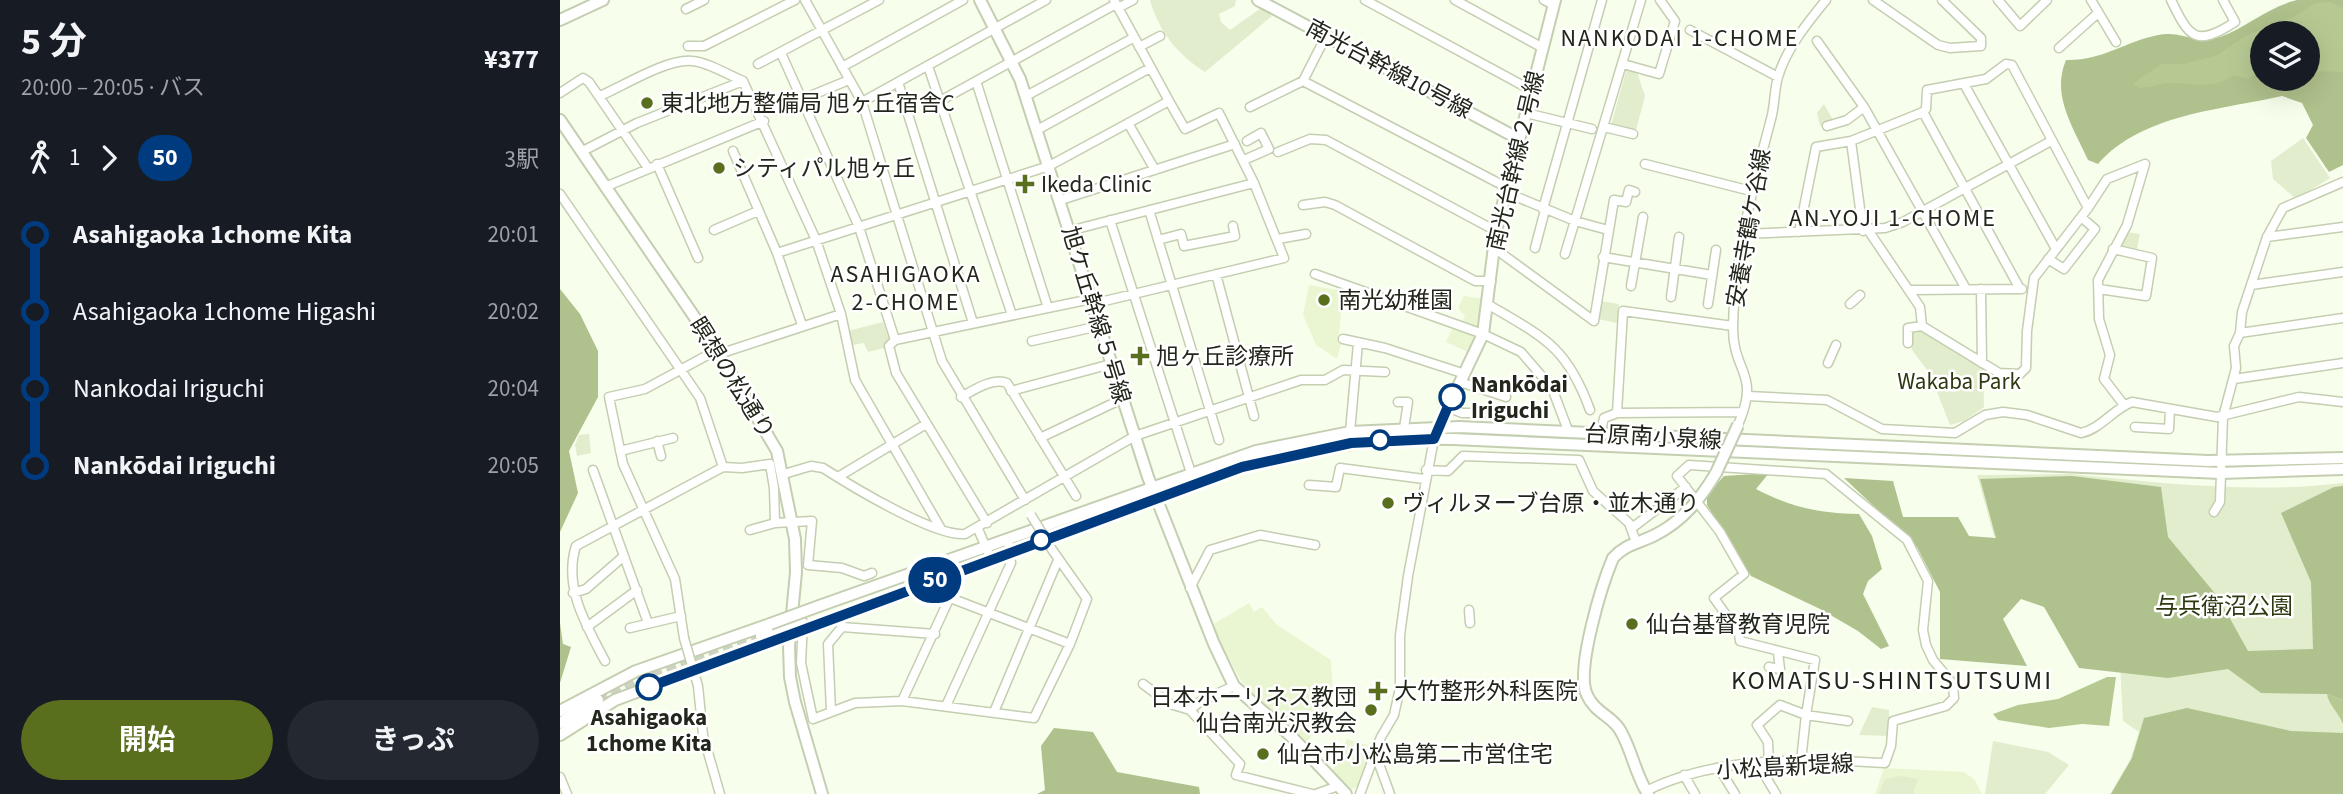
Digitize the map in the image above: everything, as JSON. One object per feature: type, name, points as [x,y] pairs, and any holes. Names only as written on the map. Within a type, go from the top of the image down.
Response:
[{"type":"street","points":[[560,20],[603,0]]},
{"type":"street","points":[[686,9],[704,0]]},
{"type":"street","points":[[688,46],[704,46],[796,0]]},
{"type":"street","points":[[560,734],[615,700],[745,652],[790,626],[803,622],[801,663],[813,719],[855,703],[902,701],[1034,718],[1070,644],[1087,599],[1031,516],[942,361],[862,102],[805,0]]},
{"type":"street","points":[[758,64],[823,32],[879,0]]},
{"type":"street","points":[[842,67],[963,0]]},
{"type":"street","name":"旭ケ丘幹線５号線","points":[[980,0],[1013,62],[1026,96],[1156,499],[1190,588],[1234,685]]},
{"type":"street","points":[[862,102],[1046,0]]},
{"type":"street","points":[[940,101],[1116,4],[1133,0]]},
{"type":"street","name":"南光台幹線10号線","points":[[1258,0],[1327,34],[1519,139]]},
{"type":"street","points":[[1365,0],[1531,90]]},
{"type":"street","points":[[1455,0],[1543,48]]},
{"type":"street","points":[[1535,248],[1602,0]]},
{"type":"street","points":[[1565,254],[1641,0]]},
{"type":"street","points":[[1623,64],[1659,74],[1675,21],[1660,0]]},
{"type":"street","name":"安養寺鶴ケ谷線","points":[[1738,425],[1748,396],[1749,384],[1733,343],[1733,326],[1751,191],[1771,117],[1778,77],[1789,51],[1826,0]]},
{"type":"street","points":[[1873,0],[1938,45],[1950,48],[1980,46],[1981,38],[1942,0]]},
{"type":"street","points":[[1998,0],[2020,26],[2048,0]]},
{"type":"street","points":[[2091,0],[2116,42]]},
{"type":"street","points":[[2171,0],[2186,29],[2194,36],[2212,35],[2235,22],[2223,0]]},
{"type":"street","name":"南光台幹線２号線","points":[[1434,439],[1483,334],[1489,305],[1496,231],[1543,48],[1551,2]]},
{"type":"street","points":[[987,523],[896,373],[889,346],[895,340],[1131,293],[1284,258],[1244,160],[1219,113],[1185,129],[1116,4]]},
{"type":"street","points":[[2059,48],[2098,13]]},
{"type":"street","points":[[1690,30],[1778,77]]},
{"type":"street","points":[[1250,107],[1303,81],[1327,34]]},
{"type":"street","points":[[1139,47],[1160,36]]},
{"type":"street","points":[[1026,96],[1133,37]]},
{"type":"street","points":[[1817,41],[1879,131],[1966,289]]},
{"type":"street","points":[[781,53],[859,227],[895,340]]},
{"type":"street","points":[[600,96],[672,64],[685,61],[694,61],[743,81],[764,121],[816,240],[841,314],[855,380],[943,531]]},
{"type":"street","points":[[1799,232],[1816,146],[1851,141],[1879,131],[1923,112],[1926,109],[1927,90],[1986,79],[2006,64],[2012,65],[2088,208]]},
{"type":"street","points":[[928,66],[1012,315]]},
{"type":"street","points":[[1037,130],[1150,68]]},
{"type":"street","points":[[560,93],[583,78],[600,96],[623,131],[652,166],[698,258]]},
{"type":"street","points":[[776,110],[849,80]]},
{"type":"street","points":[[581,152],[623,131],[743,81]]},
{"type":"street","points":[[976,81],[1009,178],[1048,308]]},
{"type":"street","points":[[1303,81],[1544,209],[1608,230]]},
{"type":"street","points":[[898,82],[973,323]]},
{"type":"street","points":[[1964,83],[2056,249]]},
{"type":"street","points":[[777,253],[1049,166],[1170,101]]},
{"type":"street","points":[[1827,126],[1847,120],[1864,107]]},
{"type":"street","points":[[1923,112],[2020,289]]},
{"type":"street","points":[[1526,113],[1592,129]]},
{"type":"street","name":"瞑想の松通り","points":[[560,120],[718,352],[766,428],[784,474],[794,521],[796,572],[789,657],[793,697],[822,794]]},
{"type":"street","points":[[605,187],[764,121]]},
{"type":"street","points":[[1128,123],[1155,170]]},
{"type":"street","points":[[1604,127],[1633,134]]},
{"type":"street","points":[[1244,160],[1269,149],[1261,134],[1247,141]]},
{"type":"street","points":[[1278,152],[1310,139],[1326,140],[1496,231]]},
{"type":"street","points":[[1851,141],[1865,231],[1920,307],[1922,326]]},
{"type":"street","points":[[1744,234],[1865,231],[1903,222],[2051,141]]},
{"type":"street","points":[[1060,200],[1235,144]]},
{"type":"street","points":[[733,151],[777,253],[802,325]]},
{"type":"street","points":[[1645,164],[1751,191]]},
{"type":"street","points":[[1908,343],[1908,328],[1922,326],[1999,373],[2020,374],[2026,368],[2027,331],[2034,278],[2107,179],[2145,164],[2127,225],[2098,280],[2099,319],[2109,355],[2104,379],[2124,405]]},
{"type":"street","points":[[2214,512],[2220,502],[2224,417],[2234,379],[2234,346],[2241,333],[2242,312],[2267,237],[2283,208],[2343,182]]},
{"type":"street","points":[[1069,231],[1254,183]]},
{"type":"street","points":[[1494,248],[1594,321],[1602,257],[1614,200],[1626,202],[1629,190],[1635,192]]},
{"type":"street","points":[[560,194],[700,398],[723,467]]},
{"type":"street","points":[[1303,205],[1325,202],[1335,205],[1475,281],[1491,281]]},
{"type":"street","points":[[1149,210],[1219,440]]},
{"type":"street","points":[[715,230],[758,211]]},
{"type":"street","points":[[1631,286],[1643,217]]},
{"type":"street","points":[[2048,259],[2064,269],[2095,229],[2081,217]]},
{"type":"street","points":[[1110,220],[1131,293],[1191,473]]},
{"type":"street","points":[[1158,240],[1181,234],[1184,246],[1235,236],[1233,226]]},
{"type":"street","points":[[2267,237],[2343,226]]},
{"type":"street","points":[[1278,239],[1306,234]]},
{"type":"street","points":[[1671,297],[1679,237]]},
{"type":"street","points":[[2099,289],[2146,296],[2152,258],[2113,249]]},
{"type":"street","points":[[1708,304],[1716,250]]},
{"type":"street","points":[[1602,257],[1712,275]]},
{"type":"street","points":[[2251,285],[2343,272]]},
{"type":"street","points":[[1216,274],[1254,416]]},
{"type":"street","points":[[1315,274],[1483,334],[1521,352],[1537,367],[1552,388],[1569,433]]},
{"type":"street","points":[[1909,290],[2033,288]]},
{"type":"street","points":[[1980,289],[1982,363]]},
{"type":"street","points":[[1850,304],[1860,295]]},
{"type":"street","points":[[1489,305],[1564,355],[1578,378],[1590,410]]},
{"type":"street","points":[[1617,413],[1623,311],[1733,326]]},
{"type":"street","points":[[720,794],[703,735],[698,686],[684,638],[675,579],[620,451],[609,397],[645,389],[718,352],[841,314]]},
{"type":"street","points":[[2241,333],[2343,318]]},
{"type":"street","points":[[1032,341],[1099,326]]},
{"type":"street","points":[[1343,339],[1462,378],[1506,397]]},
{"type":"street","points":[[1350,432],[1358,343]]},
{"type":"street","points":[[1608,343],[1619,345]]},
{"type":"street","points":[[1828,363],[1836,345]]},
{"type":"street","points":[[2234,379],[2343,363]]},
{"type":"street","points":[[1011,391],[1111,364]]},
{"type":"street","points":[[784,474],[811,466],[824,468],[917,521],[954,535],[978,529],[1135,436],[1301,380],[1325,380],[1343,370],[1385,372]]},
{"type":"street","points":[[961,397],[1001,381],[1011,391],[1076,496]]},
{"type":"street","points":[[1748,396],[1827,400],[1882,429],[1942,433],[1955,433],[1985,415],[2003,412],[2027,415],[2081,433],[2096,427],[2124,405],[2141,402],[2224,417],[2299,397],[2343,402]]},
{"type":"street","points":[[1040,438],[1122,399]]},
{"type":"street","points":[[1398,402],[1408,402],[1404,428]]},
{"type":"street","points":[[1447,407],[1462,412],[1487,413]]},
{"type":"street","points":[[2135,427],[2169,429],[2170,409]]},
{"type":"street","points":[[1600,434],[1604,418],[1617,413],[1743,412]]},
{"type":"street","points":[[838,477],[926,424]]},
{"type":"street","points":[[1647,792],[1638,780],[1620,729],[1596,710],[1584,685],[1588,641],[1609,567],[1617,553],[1661,532],[1698,503],[1716,473],[1738,425]]},
{"type":"street","name":"台原南小泉線","points":[[739,635],[819,606],[988,553],[1191,473],[1350,432],[1438,427],[1600,434],[1951,462],[2343,470]]},
{"type":"street","points":[[1942,433],[1944,449],[1951,462]]},
{"type":"street","points":[[620,451],[673,438]]},
{"type":"street","points":[[1360,794],[1394,715],[1402,677],[1400,635],[1425,474],[1434,439]]},
{"type":"street","name":"台原南小泉線","points":[[1010,545],[1156,499],[1278,451],[1351,443],[1434,439],[1552,445],[1944,449],[2221,467]]},
{"type":"street","points":[[657,442],[661,456]]},
{"type":"street","points":[[1550,460],[1552,445]]},
{"type":"street","points":[[1763,448],[1764,468],[1689,465],[1677,476],[1744,574],[1714,598],[1739,633],[1740,641],[1778,653],[1815,660],[1801,761]]},
{"type":"street","points":[[1309,485],[1336,487],[1340,468],[1425,474],[1448,471],[1463,456],[1579,460],[1593,491],[1623,517],[1632,528],[1636,542]]},
{"type":"street","points":[[2221,467],[2343,458]]},
{"type":"street","points":[[605,661],[573,593],[572,559],[576,546],[612,524],[644,511],[678,489],[723,467],[742,468],[769,464],[774,488],[775,523]]},
{"type":"street","name":"小松島新堤線","points":[[1647,792],[1684,775],[1719,768],[1801,761],[1885,764],[1891,746],[1893,721],[1946,706],[1954,698],[1953,684],[1933,660],[1926,645],[1923,620],[1927,581],[1907,540],[1833,478],[1821,472],[1764,468]]},
{"type":"street","points":[[593,470],[648,623]]},
{"type":"street","points":[[1632,528],[1686,487]]},
{"type":"street","points":[[750,530],[775,523],[812,522],[808,565],[842,568],[864,576],[872,573]]},
{"type":"street","points":[[978,529],[988,553]]},
{"type":"street","points":[[1190,588],[1210,550],[1260,535],[1315,545]]},
{"type":"street","points":[[946,706],[1011,563],[1010,545]]},
{"type":"street","name":"台原南小泉線","points":[[766,639],[840,622],[988,553]]},
{"type":"street","points":[[994,712],[1031,627],[1055,555]]},
{"type":"street","points":[[573,593],[586,589],[624,556]]},
{"type":"street","points":[[932,581],[936,591],[1070,644]]},
{"type":"street","points":[[587,627],[637,590]]},
{"type":"street","points":[[902,701],[916,665],[934,634],[950,597]]},
{"type":"street","points":[[1469,610],[1470,623]]},
{"type":"street","points":[[631,628],[681,616]]},
{"type":"street","points":[[831,711],[828,644],[840,622],[934,634]]},
{"type":"street","points":[[560,711],[608,684],[739,635],[745,652]]},
{"type":"street","points":[[1769,667],[1780,669],[1778,653]]},
{"type":"street","points":[[608,684],[615,700]]},
{"type":"street","points":[[1143,684],[1170,704],[1190,710],[1240,764],[1236,775],[1314,794],[1342,790]]},
{"type":"street","points":[[1190,710],[1201,701],[1234,685],[1292,737],[1342,790]]},
{"type":"street","points":[[560,723],[598,700]]},
{"type":"street","points":[[1769,764],[1768,742],[1757,725],[1780,705],[1806,715],[1848,721]]},
{"type":"street","points":[[1376,753],[1390,794]]},
{"type":"street","points":[[1758,764],[1776,794]]},
{"type":"street","points":[[1719,768],[1735,794]]},
{"type":"street","points":[[1684,775],[1695,794]]},
{"type":"street","points":[[560,777],[567,794]]},
{"type":"shaded area","points":[[2297,0],[2343,0],[2343,165],[2329,172],[2306,138],[2313,125],[2302,103],[2282,96],[2183,116],[2137,134],[2116,147],[2098,164],[2088,160],[2070,123],[2062,98],[2062,73],[2066,60],[2091,57],[2158,35],[2174,34],[2211,39],[2250,22],[2250,91],[2320,91],[2320,21],[2251,21]]},
{"type":"shaded area","points":[[2331,2],[2343,8],[2343,72],[2320,71],[2320,21],[2283,21],[2316,3]]},
{"type":"shaded area","points":[[2250,34],[2248,79],[2234,75],[2218,83],[2168,83],[2139,88],[2133,83],[2162,64],[2184,64],[2218,55]]},
{"type":"shaded area","points":[[1309,285],[1343,291],[1339,335],[1343,337],[1337,359],[1316,345],[1303,315]]},
{"type":"shaded area","points":[[560,289],[580,314],[598,351],[598,397],[569,451],[578,493],[560,532]]},
{"type":"shaded area","points":[[1464,296],[1485,299],[1477,326],[1462,322],[1465,316],[1458,308]]},
{"type":"shaded area","points":[[1453,326],[1475,336],[1468,352],[1446,342]]},
{"type":"shaded area","points":[[1769,473],[1756,489],[1806,508],[1859,514],[1872,536],[1882,569],[1868,581],[1863,594],[1889,646],[1881,649],[1858,631],[1820,609],[1751,576],[1707,505],[1707,495],[1724,476]]},
{"type":"shaded area","points":[[2072,476],[2161,487],[2168,537],[2218,597],[2248,651],[2313,649],[2311,582],[2281,513],[2334,487],[2343,486],[2343,700],[2327,694],[2261,693],[2228,669],[2168,678],[2079,668],[2044,607],[2021,599],[2003,619],[2027,666],[1940,659],[1940,592],[1917,547],[1844,478],[1893,481],[1903,517],[1958,517],[1969,536],[1996,538],[1980,479]]},
{"type":"shaded area","points":[[1249,603],[1254,612],[1262,607],[1277,625],[1331,660],[1333,697],[1306,745],[1242,682],[1210,626]]},
{"type":"shaded area","points":[[560,623],[563,644],[571,647],[560,683]]},
{"type":"shaded area","points":[[2107,677],[2116,677],[2109,726],[2082,724],[2049,728],[1998,720],[1993,714],[2018,705],[2058,699]]},
{"type":"shaded area","points":[[2327,694],[2343,700],[2343,724],[2329,701]]},
{"type":"shaded area","points":[[2187,708],[2291,731],[2343,733],[2343,794],[2111,794],[2132,758],[2144,718]]},
{"type":"shaded area","points":[[1054,728],[1093,732],[1117,772],[1199,787],[1200,794],[1037,794],[1045,790],[1041,746]]},
{"type":"shaded area","points":[[1347,739],[1373,747],[1357,787],[1351,789],[1331,774]]},
{"type":"shaded area","points":[[1884,768],[1964,772],[1974,779],[1982,794],[1875,794]]},
{"type":"green space","points":[[1150,0],[1236,0],[1235,6],[1219,14],[1221,22],[1230,30],[1261,8],[1272,16],[1205,72],[1171,42]]},
{"type":"green space","points":[[1626,71],[1637,72],[1645,96],[1636,130],[1611,125]]},
{"type":"green space","points":[[1824,104],[1833,120],[1820,126],[1817,113]]},
{"type":"green space","points":[[2303,138],[2330,178],[2296,199],[2273,179],[2271,161]]},
{"type":"green space","points":[[2127,232],[2140,234],[2137,249],[2119,245]]},
{"type":"green space","points":[[1601,301],[1619,304],[1617,323],[1598,319]]},
{"type":"green space","points":[[883,322],[889,339],[884,348],[868,352],[864,343],[847,346],[844,332]]},
{"type":"green space","name":"Wakaba Park","points":[[1923,329],[1983,368],[1984,407],[1964,421],[1950,425],[1930,374],[1912,350],[1911,331]]},
{"type":"green space","points":[[589,434],[591,453],[577,456],[575,445],[579,435]]},
{"type":"green space","name":"与兵衛沼公園","points":[[2071,474],[2173,484],[2241,487],[2275,488],[2343,483],[2343,794],[2110,794],[2130,760],[2139,732],[2123,721],[2120,665],[1994,536],[1977,475]]},
{"type":"green space","points":[[1872,707],[1889,710],[1889,736],[1859,735]]},
{"type":"green space","points":[[1993,741],[2048,752],[2069,765],[2045,794],[1985,794]]},
{"type":"green space","points":[[1901,776],[1918,779],[1913,794],[1879,794],[1885,779]]},
{"type":"tunnel","points":[[598,700],[650,676],[761,636]]},
{"type":"bus line","name":"50","points":[[649,687],[838,618],[1012,550],[1242,467],[1351,443],[1385,439],[1434,439],[1452,397]]},
{"type":"place","name":"東北地方整備局 旭ヶ丘宿舎C","points":[[647,103]]},
{"type":"place","name":"シティパル旭ヶ丘","points":[[719,168]]},
{"type":"place","name":"Ikeda Clinic","points":[[1025,184]]},
{"type":"place","name":"南光幼稚園","points":[[1324,300]]},
{"type":"place","name":"旭ヶ丘診療所","points":[[1140,356]]},
{"type":"place","name":"Nankōdai Iriguchi","points":[[1452,397]]},
{"type":"place","name":"ヴィルヌーブ台原・並木通り","points":[[1388,503]]},
{"type":"place","name":"仙台基督教育児院","points":[[1632,624]]},
{"type":"place","name":"Asahigaoka 1chome Kita","points":[[649,687]]},
{"type":"place","name":"大竹整形外科医院","points":[[1378,691]]},
{"type":"place","name":"日本ホーリネス教団 仙台南光沢教会","points":[[1371,710]]},
{"type":"place","name":"仙台市小松島第二市営住宅","points":[[1263,754]]},
{"type":"district","name":"NANKODAI 1-CHOME","points":[[1680,38]]},
{"type":"district","name":"AN-YOJI 1-CHOME","points":[[1893,218]]},
{"type":"district","name":"ASAHIGAOKA 2-CHOME","points":[[906,288]]},
{"type":"district","name":"KOMATSU-SHINTSUTSUMI","points":[[1892,680]]}]
